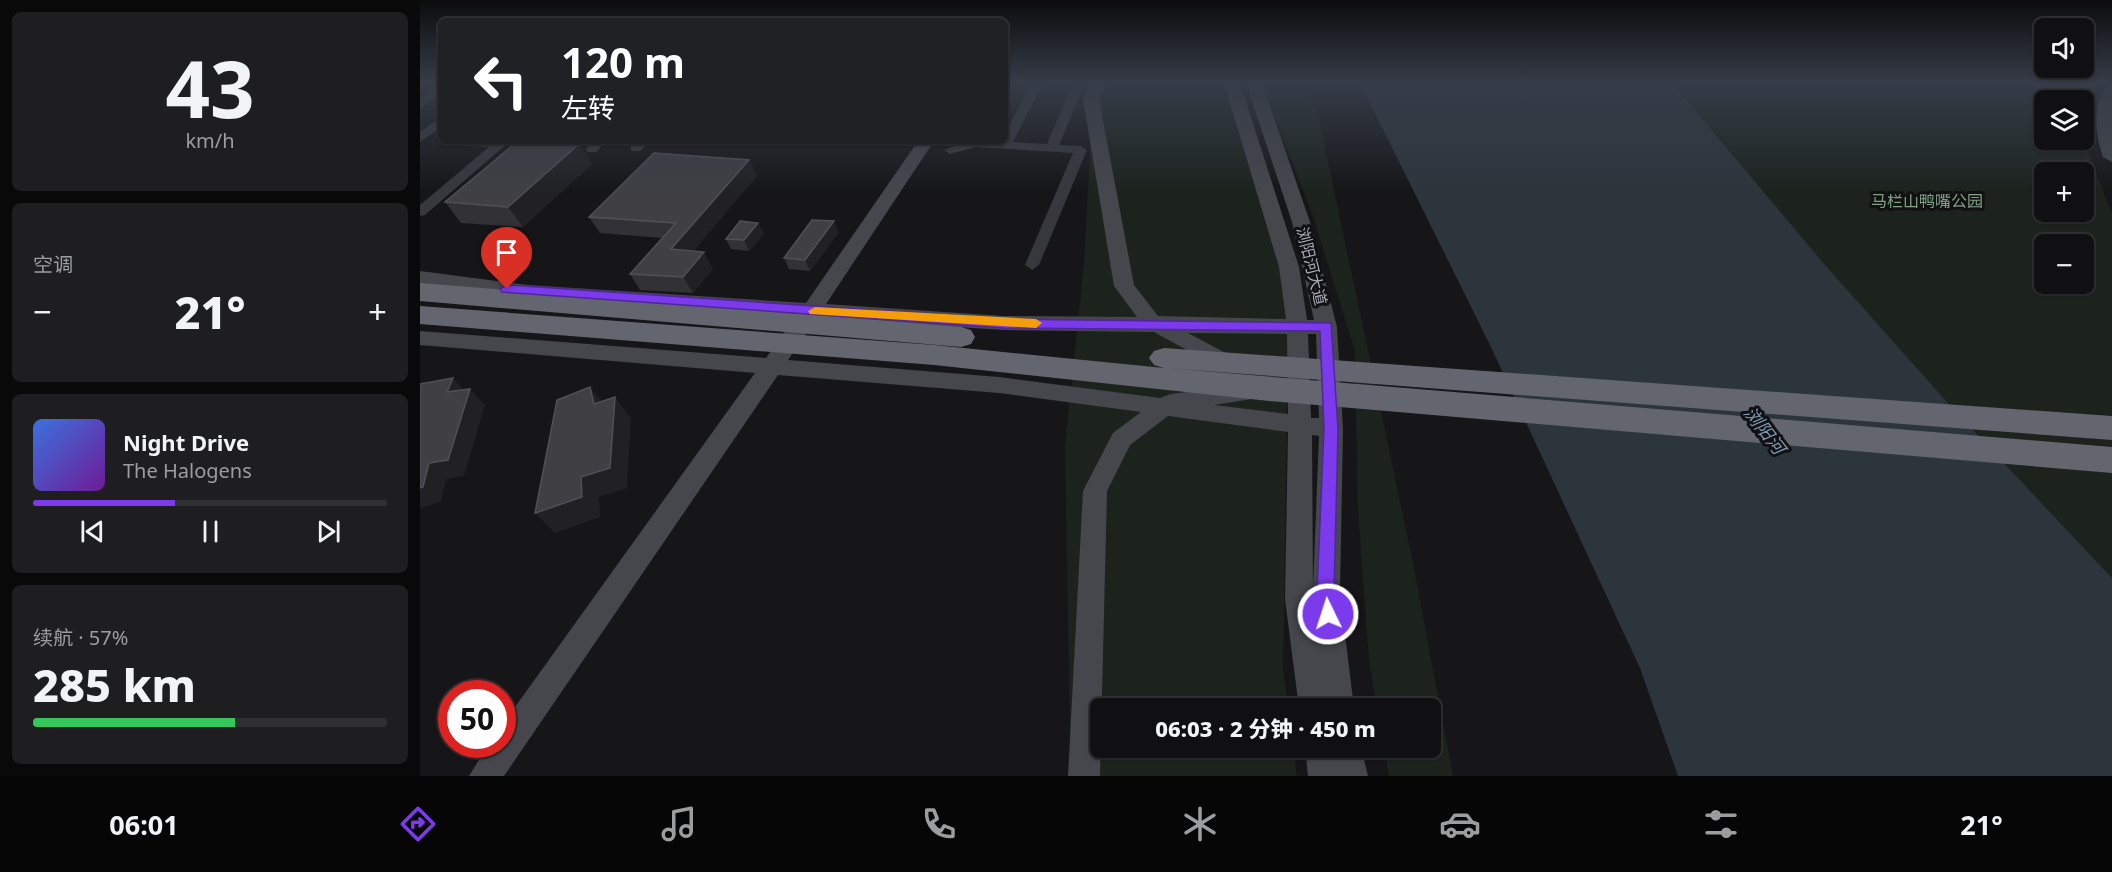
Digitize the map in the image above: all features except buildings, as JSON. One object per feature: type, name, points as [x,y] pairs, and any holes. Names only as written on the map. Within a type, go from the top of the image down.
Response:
[{"type":"highway","points":[[420,292],[863,327],[1227,364],[2112,428]]},
{"type":"highway","points":[[420,315],[934,355],[1269,390],[2112,460]]},
{"type":"main road","points":[[1095,119],[1124,286],[1150,321],[1227,364]]},
{"type":"main road","name":"浏阳河大道","points":[[1243,119],[1289,267],[1297,325],[1300,424],[1299,599],[1313,698]]},
{"type":"main road","name":"浏阳河大道","points":[[1266,119],[1301,222],[1326,327],[1331,429],[1326,593],[1338,698]]},
{"type":"main road","points":[[2104,119],[2104,136],[2112,157]]},
{"type":"main road","points":[[485,776],[774,365],[924,144]]},
{"type":"main road","points":[[420,278],[528,292],[1004,323],[1326,327]]},
{"type":"main road","points":[[420,338],[999,385],[1331,429]]},
{"type":"main road","points":[[1084,776],[1095,491],[1121,439],[1171,402],[1269,390]]},
{"type":"main road","points":[[1322,758],[1324,776]]},
{"type":"main road","points":[[1348,758],[1352,776]]},
{"type":"street","points":[[1008,140],[1019,119]]},
{"type":"street","points":[[1052,146],[1063,119]]},
{"type":"street","points":[[420,138],[438,123]]},
{"type":"street","points":[[420,138],[438,141]]},
{"type":"street","points":[[420,212],[501,144]]},
{"type":"street","points":[[950,150],[972,144]]},
{"type":"street","points":[[1006,144],[1081,150],[1032,265]]},
{"type":"green space","points":[[1091,119],[1238,119],[1289,267],[1283,668],[1287,698],[1090,698],[1090,758],[1295,758],[1297,776],[1071,776],[1065,446],[1085,253]]},
{"type":"green space","points":[[1276,119],[1319,119],[1412,558],[1438,698],[1375,698],[1369,660],[1358,511],[1355,351],[1313,216]]},
{"type":"green space","name":"马栏山鸭嘴公园","points":[[1702,119],[2034,119],[2034,150],[2087,150],[2092,162],[2034,162],[2034,222],[2094,222],[2094,167],[2112,214],[2112,578],[1955,411],[1826,266]]},
{"type":"green space","points":[[1441,712],[1453,776],[1389,776],[1386,758],[1441,758]]},
{"type":"water","name":"浏阳河","points":[[1378,119],[1702,119],[1826,266],[1955,411],[2112,578],[2112,776],[1678,776],[1640,668],[1491,347]]},
{"type":"slow traffic","points":[[815,311],[1036,323]]},
{"type":"route","points":[[507,289],[1004,323],[1326,327],[1331,429],[1326,593],[1328,614]]}]
